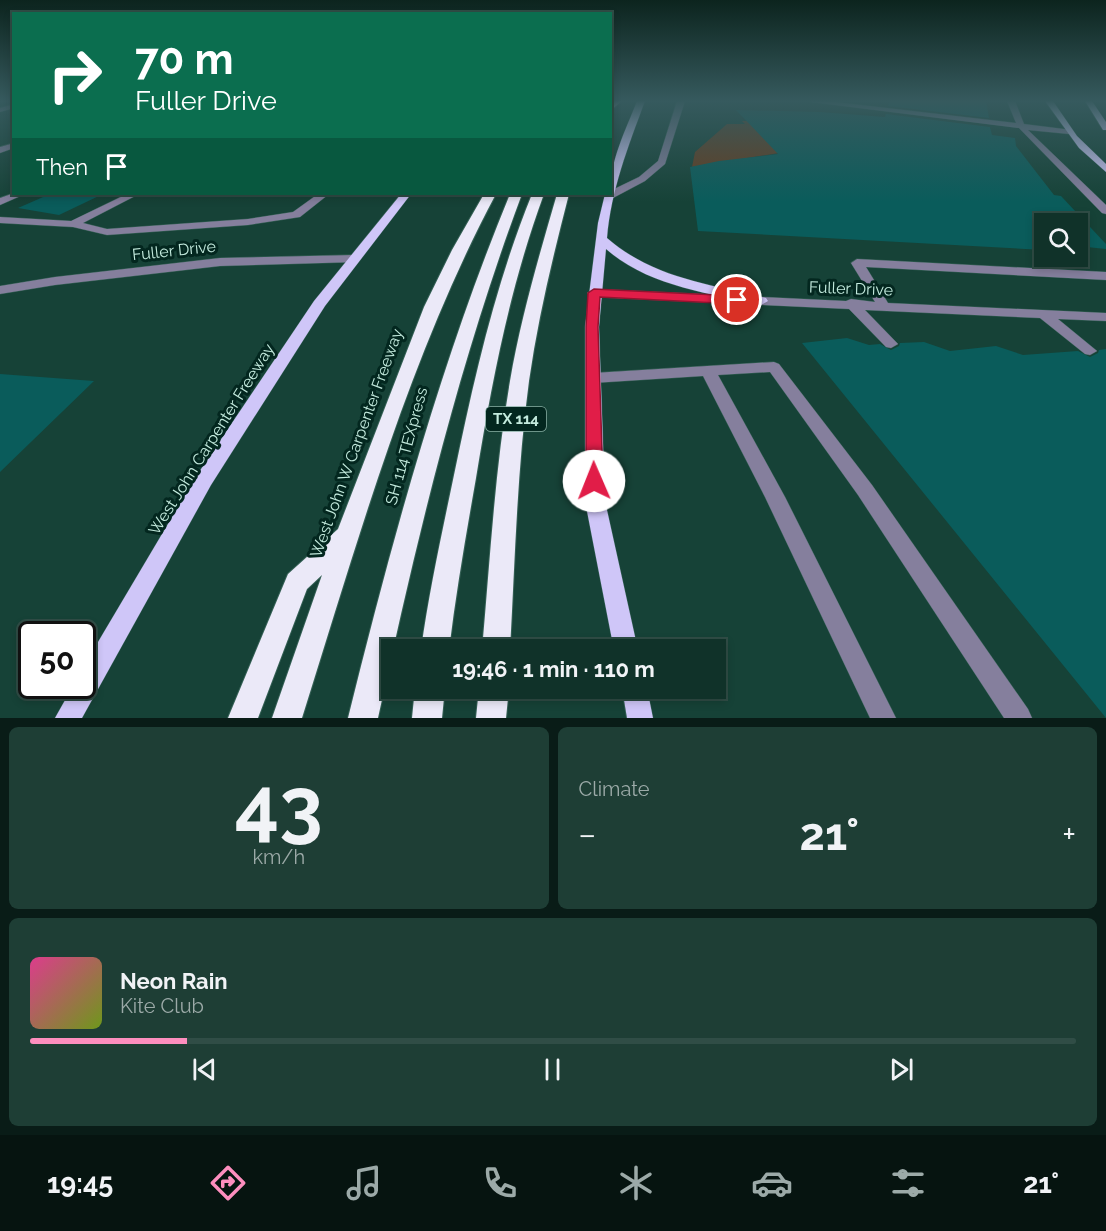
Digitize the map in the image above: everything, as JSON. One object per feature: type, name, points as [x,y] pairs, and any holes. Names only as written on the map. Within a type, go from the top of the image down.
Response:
[{"type":"highway","name":"West John W Carpenter Freeway","points":[[287,718],[359,501],[432,308],[459,250],[489,195]]},
{"type":"highway","name":"SH 114 TEXpress","points":[[363,718],[390,601],[457,355],[497,240],[516,195]]},
{"type":"highway","points":[[436,639],[440,606],[486,356],[518,242],[538,195]]},
{"type":"highway","name":"TX 114","points":[[497,639],[510,458],[526,346],[542,272],[563,195]]},
{"type":"highway","points":[[243,718],[297,582],[350,532]]},
{"type":"highway","points":[[427,718],[429,699]]},
{"type":"highway","points":[[491,718],[493,699]]},
{"type":"main road","points":[[612,186],[627,135]]},
{"type":"main road","points":[[1071,135],[1086,152],[1106,169]]},
{"type":"main road","name":"West John Carpenter Freeway","points":[[68,718],[204,480],[319,304],[352,259],[405,195]]},
{"type":"main road","points":[[610,195],[594,293],[595,501],[624,639]]},
{"type":"main road","points":[[601,239],[614,253],[634,266],[661,278],[761,301]]},
{"type":"main road","points":[[636,699],[640,718]]},
{"type":"street","points":[[612,193],[642,179],[662,162],[671,135]]},
{"type":"street","points":[[1029,135],[1106,211]]},
{"type":"street","points":[[0,202],[18,195]]},
{"type":"street","points":[[73,224],[132,195]]},
{"type":"street","points":[[0,220],[73,224],[107,232],[248,222],[296,215],[323,195]]},
{"type":"street","name":"Fuller Drive","points":[[0,290],[54,281],[220,262],[352,259]]},
{"type":"street","points":[[883,305],[857,263],[1104,277]]},
{"type":"street","name":"Fuller Drive","points":[[594,293],[851,303],[1106,317]]},
{"type":"street","points":[[851,303],[891,344]]},
{"type":"street","points":[[1043,314],[1090,351]]},
{"type":"street","points":[[593,378],[774,367],[865,490],[1018,718]]},
{"type":"street","points":[[708,371],[775,497],[883,718]]},
{"type":"shaded area","points":[[715,135],[893,135],[692,167],[695,152]]},
{"type":"building","points":[[759,135],[992,135],[1015,138],[1016,146],[1054,195],[1061,196],[1077,213],[1034,213],[1034,249],[698,231],[690,167],[778,154]]},
{"type":"building","points":[[48,195],[101,195],[59,215],[18,208]]},
{"type":"building","points":[[1088,225],[1106,244],[1106,249],[1088,247]]},
{"type":"building","points":[[847,338],[869,345],[880,344],[891,350],[900,343],[924,342],[950,351],[996,346],[1023,355],[1078,351],[1090,357],[1099,350],[1106,349],[1106,718],[802,343]]},
{"type":"building","points":[[0,374],[94,381],[0,472]]},
{"type":"route","points":[[594,481],[592,327],[594,293],[737,300]]}]
